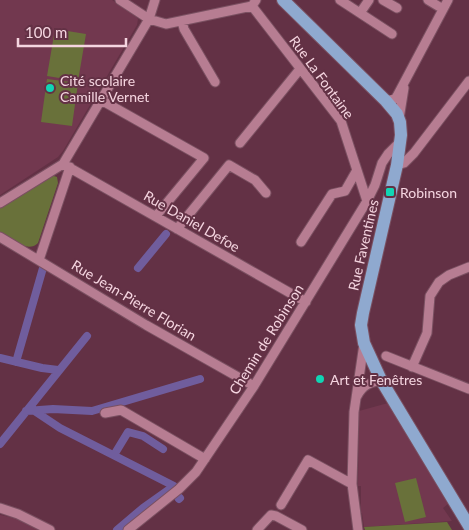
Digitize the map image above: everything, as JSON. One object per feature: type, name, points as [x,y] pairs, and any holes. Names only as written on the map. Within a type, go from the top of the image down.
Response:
[{"type":"main road","points":[[283,0],[386,101],[399,119]]},
{"type":"main road","name":"Rue Faventines","points":[[399,119],[400,142],[396,165],[361,325],[364,343],[381,380],[468,522]]},
{"type":"street","points":[[120,0],[149,19],[166,24],[254,3]]},
{"type":"street","points":[[39,260],[67,166],[101,100],[149,19],[156,0]]},
{"type":"street","points":[[340,0],[392,34]]},
{"type":"street","points":[[360,13],[369,0]]},
{"type":"street","points":[[383,0],[397,8]]},
{"type":"street","points":[[428,0],[443,8]]},
{"type":"street","points":[[386,101],[395,99],[405,83],[448,0]]},
{"type":"street","name":"Rue La Fontaine","points":[[254,3],[300,69],[341,121],[367,201]]},
{"type":"street","points":[[182,20],[184,28],[215,82]]},
{"type":"street","points":[[240,142],[300,69]]},
{"type":"street","points":[[396,165],[404,163],[414,153],[469,81]]},
{"type":"street","points":[[399,119],[405,83]]},
{"type":"street","points":[[101,100],[204,158],[156,216]]},
{"type":"street","name":"Chemin de Robinson","points":[[128,530],[179,489],[196,472],[254,386],[306,302],[367,201],[382,164],[388,154],[400,142]]},
{"type":"street","points":[[177,229],[229,165],[255,180],[266,193]]},
{"type":"street","points":[[0,203],[67,166]]},
{"type":"street","name":"Rue Daniel Defoe","points":[[67,166],[306,302]]},
{"type":"street","points":[[301,242],[332,194],[345,191],[357,170]]},
{"type":"street","name":"Rue Jean-Pierre Florian","points":[[0,237],[146,325],[254,386]]},
{"type":"street","points":[[412,367],[426,333],[430,296],[439,282],[449,275],[469,267]]},
{"type":"street","points":[[358,530],[352,484],[354,412],[364,343]]},
{"type":"street","points":[[386,356],[469,389]]},
{"type":"street","points":[[357,396],[366,384],[381,380]]},
{"type":"street","points":[[105,413],[121,410],[205,459]]},
{"type":"street","points":[[281,505],[308,460],[352,484]]},
{"type":"street","points":[[0,508],[18,514],[50,530]]},
{"type":"street","points":[[257,530],[271,514],[302,530]]},
{"type":"shaded area","name":"Cité scolaire Camille Vernet","points":[[0,0],[112,0],[138,19],[137,25],[63,151],[58,157],[0,195]]},
{"type":"shaded area","points":[[388,403],[448,504],[443,508],[452,521],[364,527],[361,513],[361,486],[358,486],[359,411]]},
{"type":"shaded area","points":[[0,515],[15,518],[43,530],[0,530]]},
{"type":"green space","points":[[55,29],[86,34],[78,81],[47,76]]},
{"type":"green space","points":[[47,79],[78,83],[72,126],[41,122]]},
{"type":"green space","points":[[51,175],[57,177],[58,183],[38,243],[34,246],[24,246],[0,232],[0,208]]},
{"type":"green space","points":[[416,478],[426,517],[405,522],[395,483]]},
{"type":"green space","points":[[447,522],[452,530],[365,530],[364,527]]},
{"type":"waterway","points":[[138,268],[166,234]]},
{"type":"waterway","points":[[16,362],[43,268]]},
{"type":"waterway","points":[[0,444],[87,336]]},
{"type":"waterway","points":[[0,358],[58,370]]},
{"type":"waterway","points":[[26,411],[53,409],[92,411],[200,379]]},
{"type":"waterway","points":[[33,410],[60,428],[174,486],[143,508],[117,530]]},
{"type":"waterway","points":[[114,455],[128,432],[143,436],[163,449]]},
{"type":"place","name":"Cité scolaire Camille Vernet","points":[[50,88]]},
{"type":"place","name":"Robinson","points":[[390,192]]},
{"type":"place","name":"Art et Fenêtres","points":[[320,379]]}]
